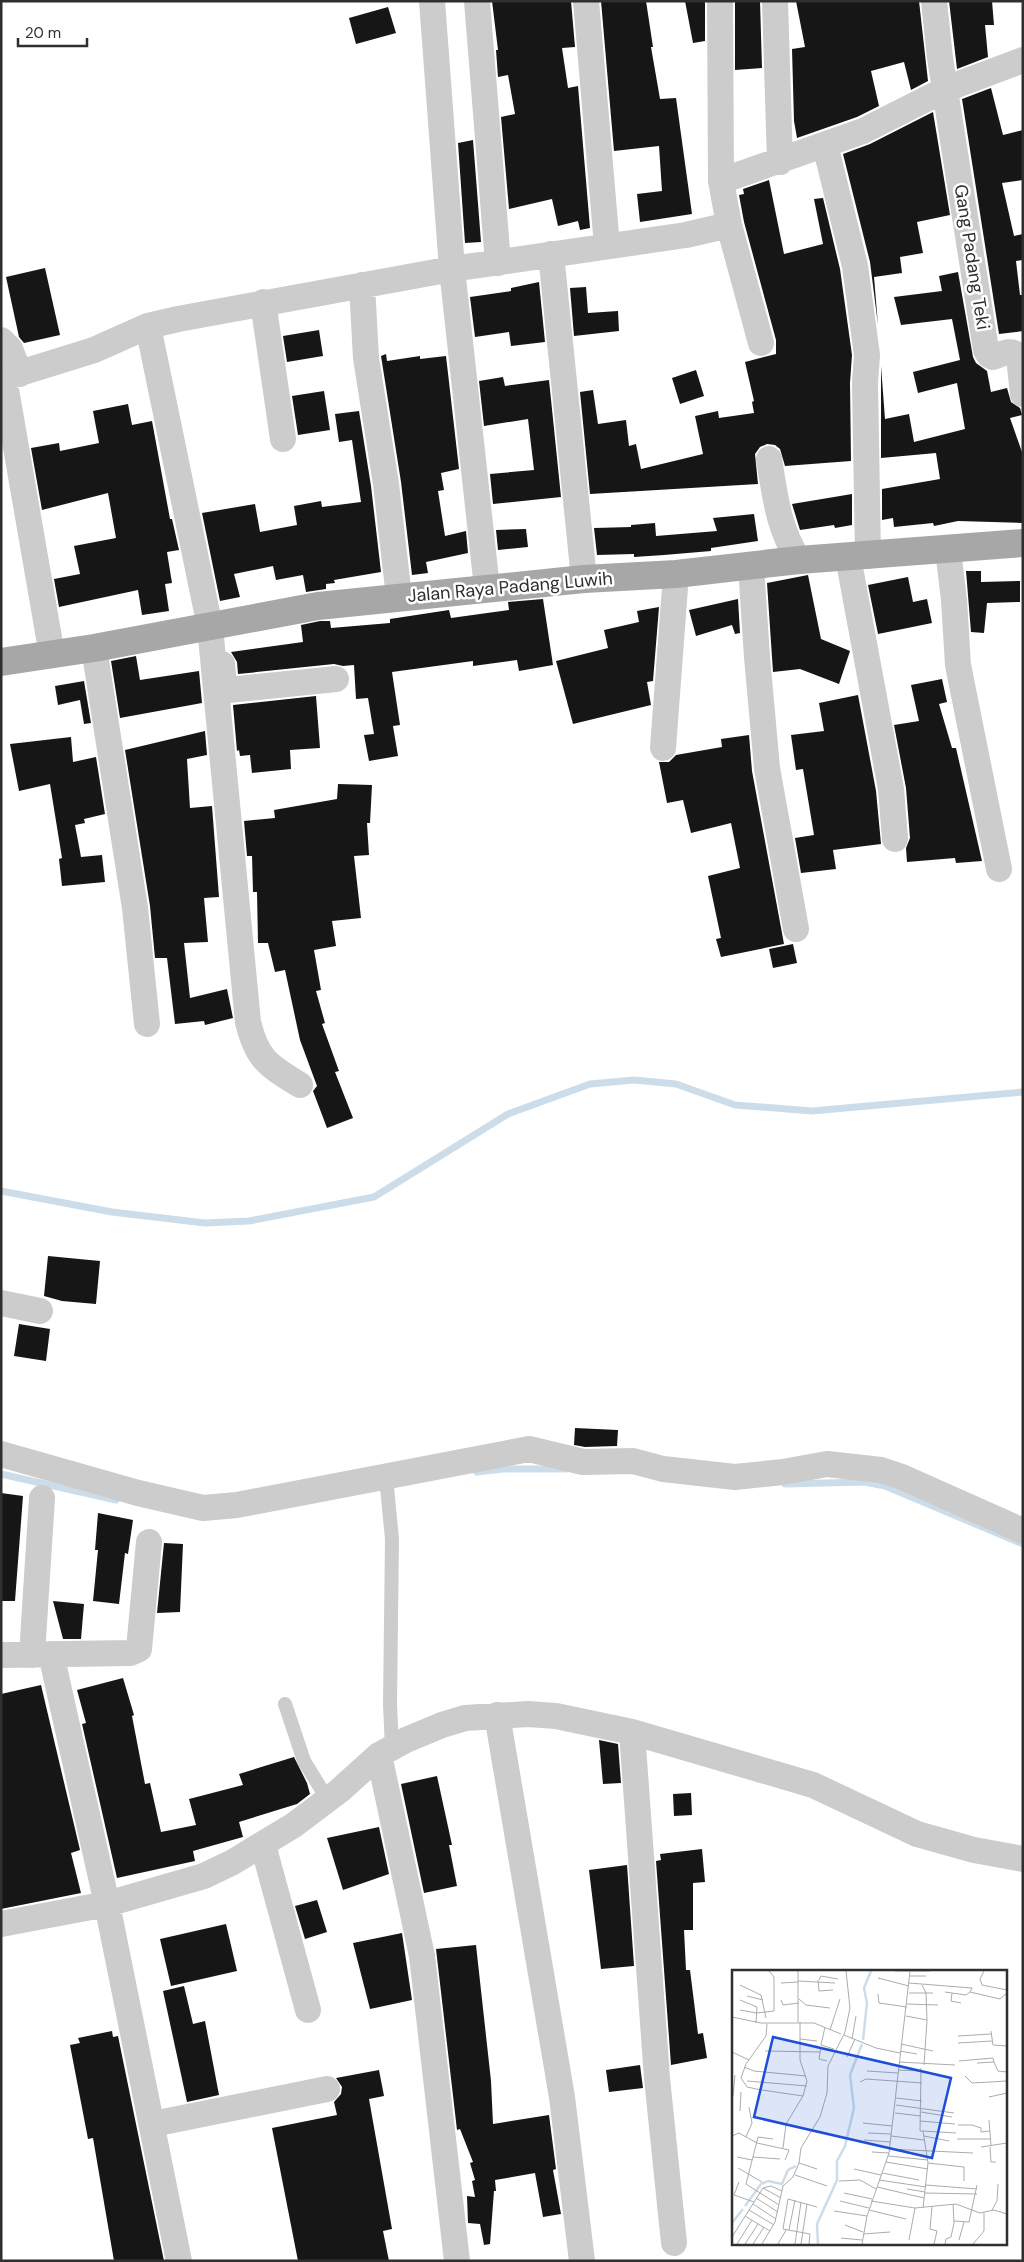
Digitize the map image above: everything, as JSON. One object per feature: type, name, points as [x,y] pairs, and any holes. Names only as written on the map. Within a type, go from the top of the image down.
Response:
[{"type":"main road","name":"Jalan Raya Padang Luwih","points":[[1,662],[94,648],[318,606],[584,579],[676,574],[799,560],[1023,543]]},
{"type":"street","points":[[432,1],[452,269],[487,588]]},
{"type":"street","points":[[477,1],[498,263]]},
{"type":"street","points":[[586,1],[607,246]]},
{"type":"street","points":[[720,1],[721,181],[729,225],[761,343]]},
{"type":"street","points":[[774,1],[780,162]]},
{"type":"street","points":[[934,1],[946,88]]},
{"type":"street","points":[[721,181],[780,162],[863,131],[946,88],[1023,60]]},
{"type":"street","name":"Gang Padang Teki","points":[[946,88],[986,350],[989,355],[993,356],[1011,351],[1016,353],[1019,357],[1023,394]]},
{"type":"street","points":[[825,145],[855,266],[868,355],[865,383],[858,557],[891,789],[895,839]]},
{"type":"street","points":[[8,377],[94,350],[148,326],[263,302],[452,269],[686,235],[729,225]]},
{"type":"street","points":[[551,254],[584,579]]},
{"type":"street","points":[[362,285],[366,358],[386,484],[399,597]]},
{"type":"street","points":[[263,302],[283,439]]},
{"type":"street","points":[[148,326],[214,626],[224,685],[228,690],[336,679]]},
{"type":"street","points":[[1,340],[10,349],[8,377],[52,655]]},
{"type":"street","points":[[769,459],[779,516],[784,532],[799,560]]},
{"type":"street","points":[[948,550],[954,600],[958,665],[999,869]]},
{"type":"street","points":[[751,566],[767,768],[796,929]]},
{"type":"street","points":[[664,748],[676,574]]},
{"type":"street","points":[[214,626],[248,1022],[254,1043],[261,1056],[271,1067],[300,1085]]},
{"type":"street","points":[[94,648],[135,908],[147,1024]]},
{"type":"street","points":[[1,1304],[40,1311]]},
{"type":"street","points":[[1,1454],[138,1493],[203,1508],[237,1505],[386,1479],[529,1449],[583,1462],[633,1461],[663,1469],[735,1477],[783,1472],[827,1464],[840,1464],[890,1472],[1023,1531]]},
{"type":"street","points":[[42,1498],[42,1655],[107,1904],[180,2261]]},
{"type":"street","points":[[1,1655],[130,1653],[139,1649],[149,1542]]},
{"type":"street","points":[[1,1924],[107,1904],[204,1876],[263,1845],[328,1800],[386,1751],[442,1724],[465,1718],[497,1715],[528,1714],[556,1716],[632,1732],[813,1785],[916,1834],[974,1850],[1023,1859]]},
{"type":"street","points":[[497,1715],[562,2097],[582,2261]]},
{"type":"street","points":[[632,1732],[657,2078],[674,2244]]},
{"type":"street","points":[[386,1751],[422,1956],[457,2261]]},
{"type":"street","points":[[263,1845],[308,2010]]},
{"type":"street","points":[[153,2124],[327,2089]]},
{"type":"lane","points":[[386,1479],[392,1539],[390,1695],[386,1751]]},
{"type":"lane","points":[[285,1704],[304,1761],[328,1800]]},
{"type":"building","points":[[492,1],[571,1],[575,47],[562,48],[568,88],[578,86],[590,228],[580,230],[578,221],[558,226],[552,199],[509,209],[501,117],[515,114],[508,75],[498,77],[496,50],[498,50]]},
{"type":"building","points":[[601,1],[646,1],[653,47],[651,47],[660,99],[676,98],[692,214],[640,222],[637,194],[662,191],[659,146],[614,151]]},
{"type":"building","points":[[685,1],[705,1],[705,41],[693,43]]},
{"type":"building","points":[[735,1],[760,1],[762,68],[735,70]]},
{"type":"building","points":[[796,1],[919,1],[928,81],[911,90],[904,62],[871,71],[879,106],[857,117],[797,138],[794,121],[792,49],[805,47]]},
{"type":"building","points":[[949,1],[992,1],[994,25],[985,25],[988,57],[957,69]]},
{"type":"building","points":[[388,7],[396,33],[356,44],[349,18]]},
{"type":"building","points":[[991,88],[1003,135],[1023,130],[1023,180],[1002,183],[1014,236],[1023,234],[1023,260],[1016,261],[1020,295],[1023,295],[1023,331],[999,334],[962,99]]},
{"type":"building","points":[[933,112],[950,215],[917,222],[923,253],[900,257],[902,273],[874,277],[878,325],[870,262],[843,154],[870,144]]},
{"type":"building","points":[[473,140],[481,242],[465,243],[458,143]]},
{"type":"building","points":[[769,180],[784,254],[823,244],[814,199],[823,198],[840,269],[852,355],[850,383],[851,461],[785,466],[780,449],[775,445],[767,444],[760,447],[755,454],[758,484],[590,494],[580,392],[593,390],[598,424],[626,420],[629,446],[636,444],[641,469],[703,454],[695,416],[718,411],[719,418],[754,413],[752,402],[754,401],[745,362],[776,354],[776,340],[744,222],[739,195],[744,194],[743,189]]},
{"type":"building","points":[[45,268],[60,335],[24,343],[19,337],[6,277]]},
{"type":"building","points":[[958,272],[973,357],[976,363],[987,371],[991,392],[1007,388],[1011,402],[1020,408],[1022,415],[1010,418],[1023,455],[1023,523],[958,521],[934,526],[933,523],[894,527],[893,518],[882,520],[882,489],[940,479],[936,453],[881,458],[881,366],[885,419],[909,414],[914,442],[965,429],[957,383],[918,393],[913,372],[960,360],[952,319],[901,325],[894,297],[942,291],[939,276]]},
{"type":"building","points":[[539,282],[545,342],[511,346],[509,332],[475,337],[470,297],[511,291],[511,288]]},
{"type":"building","points":[[586,287],[588,313],[618,311],[619,331],[574,336],[570,288]]},
{"type":"building","points":[[319,330],[323,356],[287,362],[283,336]]},
{"type":"building","points":[[386,354],[387,361],[420,356],[420,359],[446,356],[459,469],[441,473],[444,490],[438,491],[445,536],[466,531],[468,553],[426,562],[428,573],[412,575],[401,482],[381,356]]},
{"type":"building","points":[[696,370],[704,396],[680,404],[672,378]]},
{"type":"building","points":[[503,377],[505,386],[549,380],[561,497],[493,504],[490,474],[534,470],[528,419],[484,426],[479,381]]},
{"type":"building","points":[[324,391],[330,430],[298,435],[292,396]]},
{"type":"building","points":[[128,404],[132,425],[152,421],[170,519],[172,519],[179,550],[167,552],[172,583],[165,584],[169,611],[142,615],[138,590],[59,607],[54,579],[80,574],[74,546],[116,538],[108,493],[42,510],[31,448],[59,443],[60,451],[99,443],[93,411]]},
{"type":"building","points":[[359,411],[371,486],[381,572],[334,580],[335,583],[326,584],[326,589],[306,592],[303,575],[276,580],[273,566],[234,574],[240,597],[220,601],[202,513],[255,504],[260,532],[297,525],[294,506],[321,501],[322,507],[361,502],[352,440],[339,442],[335,414]]},
{"type":"building","points":[[852,494],[852,525],[835,528],[834,525],[800,530],[792,504]]},
{"type":"building","points":[[754,514],[758,541],[711,548],[711,551],[634,557],[634,554],[597,555],[594,528],[631,527],[631,525],[655,523],[656,536],[717,531],[713,518]]},
{"type":"building","points":[[526,529],[528,547],[498,550],[496,530]]},
{"type":"building","points":[[966,571],[981,571],[981,582],[1020,581],[1020,602],[987,603],[984,633],[971,632]]},
{"type":"building","points":[[808,575],[821,639],[850,651],[839,684],[800,669],[773,672],[767,583]]},
{"type":"building","points":[[908,577],[913,602],[927,599],[932,623],[878,634],[868,585]]},
{"type":"building","points":[[543,599],[553,665],[519,671],[517,660],[473,666],[473,661],[392,672],[400,725],[393,726],[398,756],[369,761],[364,735],[374,734],[368,698],[356,699],[354,665],[343,666],[334,664],[238,674],[237,662],[231,652],[303,642],[301,625],[320,621],[330,621],[331,628],[390,623],[390,619],[449,610],[451,618],[509,610],[508,602]]},
{"type":"building","points":[[738,599],[740,633],[735,634],[732,625],[696,636],[689,610]]},
{"type":"building","points":[[659,607],[653,681],[647,682],[651,705],[573,724],[556,661],[608,648],[604,630],[639,622],[637,611]]},
{"type":"building","points":[[136,656],[140,680],[199,671],[202,703],[120,718],[111,661]]},
{"type":"building","points":[[942,679],[947,702],[939,704],[952,748],[956,748],[982,861],[956,863],[955,858],[907,862],[906,848],[910,838],[906,788],[894,725],[919,721],[911,685]]},
{"type":"building","points":[[84,681],[91,723],[84,724],[80,700],[58,705],[55,686]]},
{"type":"building","points":[[858,695],[876,791],[881,844],[833,850],[836,869],[801,873],[795,838],[814,835],[803,769],[796,770],[791,735],[824,731],[819,703]]},
{"type":"building","points":[[316,696],[320,748],[290,750],[291,769],[252,773],[250,755],[240,756],[239,750],[237,751],[233,705]]},
{"type":"building","points":[[205,731],[207,755],[187,759],[190,808],[212,806],[219,897],[204,898],[208,942],[184,943],[190,998],[227,989],[233,1018],[205,1025],[204,1021],[175,1024],[167,958],[155,958],[150,906],[125,750]]},
{"type":"building","points":[[749,735],[752,771],[784,944],[721,957],[716,939],[721,938],[708,876],[740,868],[731,823],[691,833],[683,800],[667,803],[659,762],[669,762],[676,755],[722,747],[721,739]]},
{"type":"building","points":[[71,737],[73,762],[96,757],[105,814],[84,819],[85,823],[75,825],[81,857],[102,855],[105,882],[62,886],[59,859],[62,858],[50,784],[19,791],[10,744]]},
{"type":"building","points":[[338,784],[372,785],[370,823],[367,823],[369,855],[354,856],[361,918],[332,921],[336,946],[314,950],[321,990],[316,991],[325,1023],[322,1024],[339,1071],[335,1072],[353,1118],[327,1128],[313,1091],[317,1086],[300,1040],[285,970],[275,972],[268,943],[258,943],[257,892],[253,892],[252,856],[247,856],[244,821],[275,818],[274,810],[337,799]]},
{"type":"building","points":[[793,944],[797,963],[773,968],[769,949]]},
{"type":"building","points":[[48,1256],[100,1261],[96,1304],[62,1301],[44,1296]]},
{"type":"building","points":[[19,1324],[50,1329],[46,1361],[14,1356]]},
{"type":"building","points":[[575,1428],[618,1430],[617,1446],[585,1447],[574,1445]]},
{"type":"building","points":[[1,1493],[23,1496],[15,1601],[1,1601]]},
{"type":"building","points":[[98,1513],[133,1520],[128,1554],[125,1553],[119,1604],[93,1601],[98,1550],[95,1550]]},
{"type":"building","points":[[164,1543],[183,1544],[180,1612],[157,1613]]},
{"type":"building","points":[[53,1601],[84,1604],[81,1639],[63,1639]]},
{"type":"building","points":[[123,1678],[134,1715],[132,1716],[145,1784],[150,1783],[161,1832],[196,1825],[189,1799],[243,1785],[239,1774],[294,1757],[307,1783],[310,1794],[297,1804],[239,1822],[243,1837],[193,1851],[195,1861],[117,1878],[82,1724],[86,1723],[77,1690]]},
{"type":"building","points":[[41,1685],[80,1850],[71,1853],[81,1893],[1,1909],[1,1694]]},
{"type":"building","points":[[599,1740],[618,1744],[621,1783],[603,1784]]},
{"type":"building","points":[[437,1776],[452,1845],[449,1845],[457,1886],[424,1893],[401,1784]]},
{"type":"building","points":[[691,1793],[692,1815],[674,1816],[673,1794]]},
{"type":"building","points":[[379,1827],[389,1874],[343,1890],[327,1838]]},
{"type":"building","points":[[702,1849],[705,1882],[693,1883],[693,1930],[684,1930],[686,1970],[690,1970],[698,2034],[703,2033],[707,2058],[671,2065],[656,1861],[661,1860],[660,1854]]},
{"type":"building","points":[[627,1865],[634,1966],[601,1969],[589,1870]]},
{"type":"building","points":[[317,1900],[327,1932],[305,1939],[295,1906]]},
{"type":"building","points":[[226,1924],[237,1971],[171,1986],[160,1939]]},
{"type":"building","points":[[402,1933],[412,2000],[370,2009],[353,1943]]},
{"type":"building","points":[[476,1945],[491,2081],[493,2124],[549,2115],[556,2169],[553,2170],[561,2214],[543,2217],[535,2173],[495,2180],[496,2191],[494,2191],[490,2244],[484,2245],[480,2224],[468,2223],[467,2196],[475,2197],[472,2181],[475,2180],[470,2163],[473,2162],[460,2129],[457,2130],[436,1949]]},
{"type":"building","points":[[184,1986],[193,2024],[205,2021],[219,2095],[187,2102],[163,1991]]},
{"type":"building","points":[[112,2031],[113,2037],[118,2036],[164,2261],[114,2261],[93,2138],[88,2139],[70,2045],[80,2043],[78,2038]]},
{"type":"building","points":[[640,2065],[643,2088],[609,2092],[606,2070]]},
{"type":"building","points":[[379,2070],[384,2096],[369,2099],[392,2229],[383,2231],[389,2261],[298,2261],[272,2128],[337,2115],[334,2102],[341,2094],[342,2087],[336,2078]]},
{"type":"waterway","points":[[1,1191],[112,1212],[205,1223],[249,1221],[374,1197],[508,1114],[590,1084],[634,1080],[676,1084],[735,1105],[812,1111],[1023,1092]]},
{"type":"waterway","points":[[477,1472],[503,1469],[566,1469]]},
{"type":"waterway","points":[[1,1474],[116,1500]]},
{"type":"waterway","points":[[785,1484],[865,1482],[885,1486],[1023,1544]]}]
